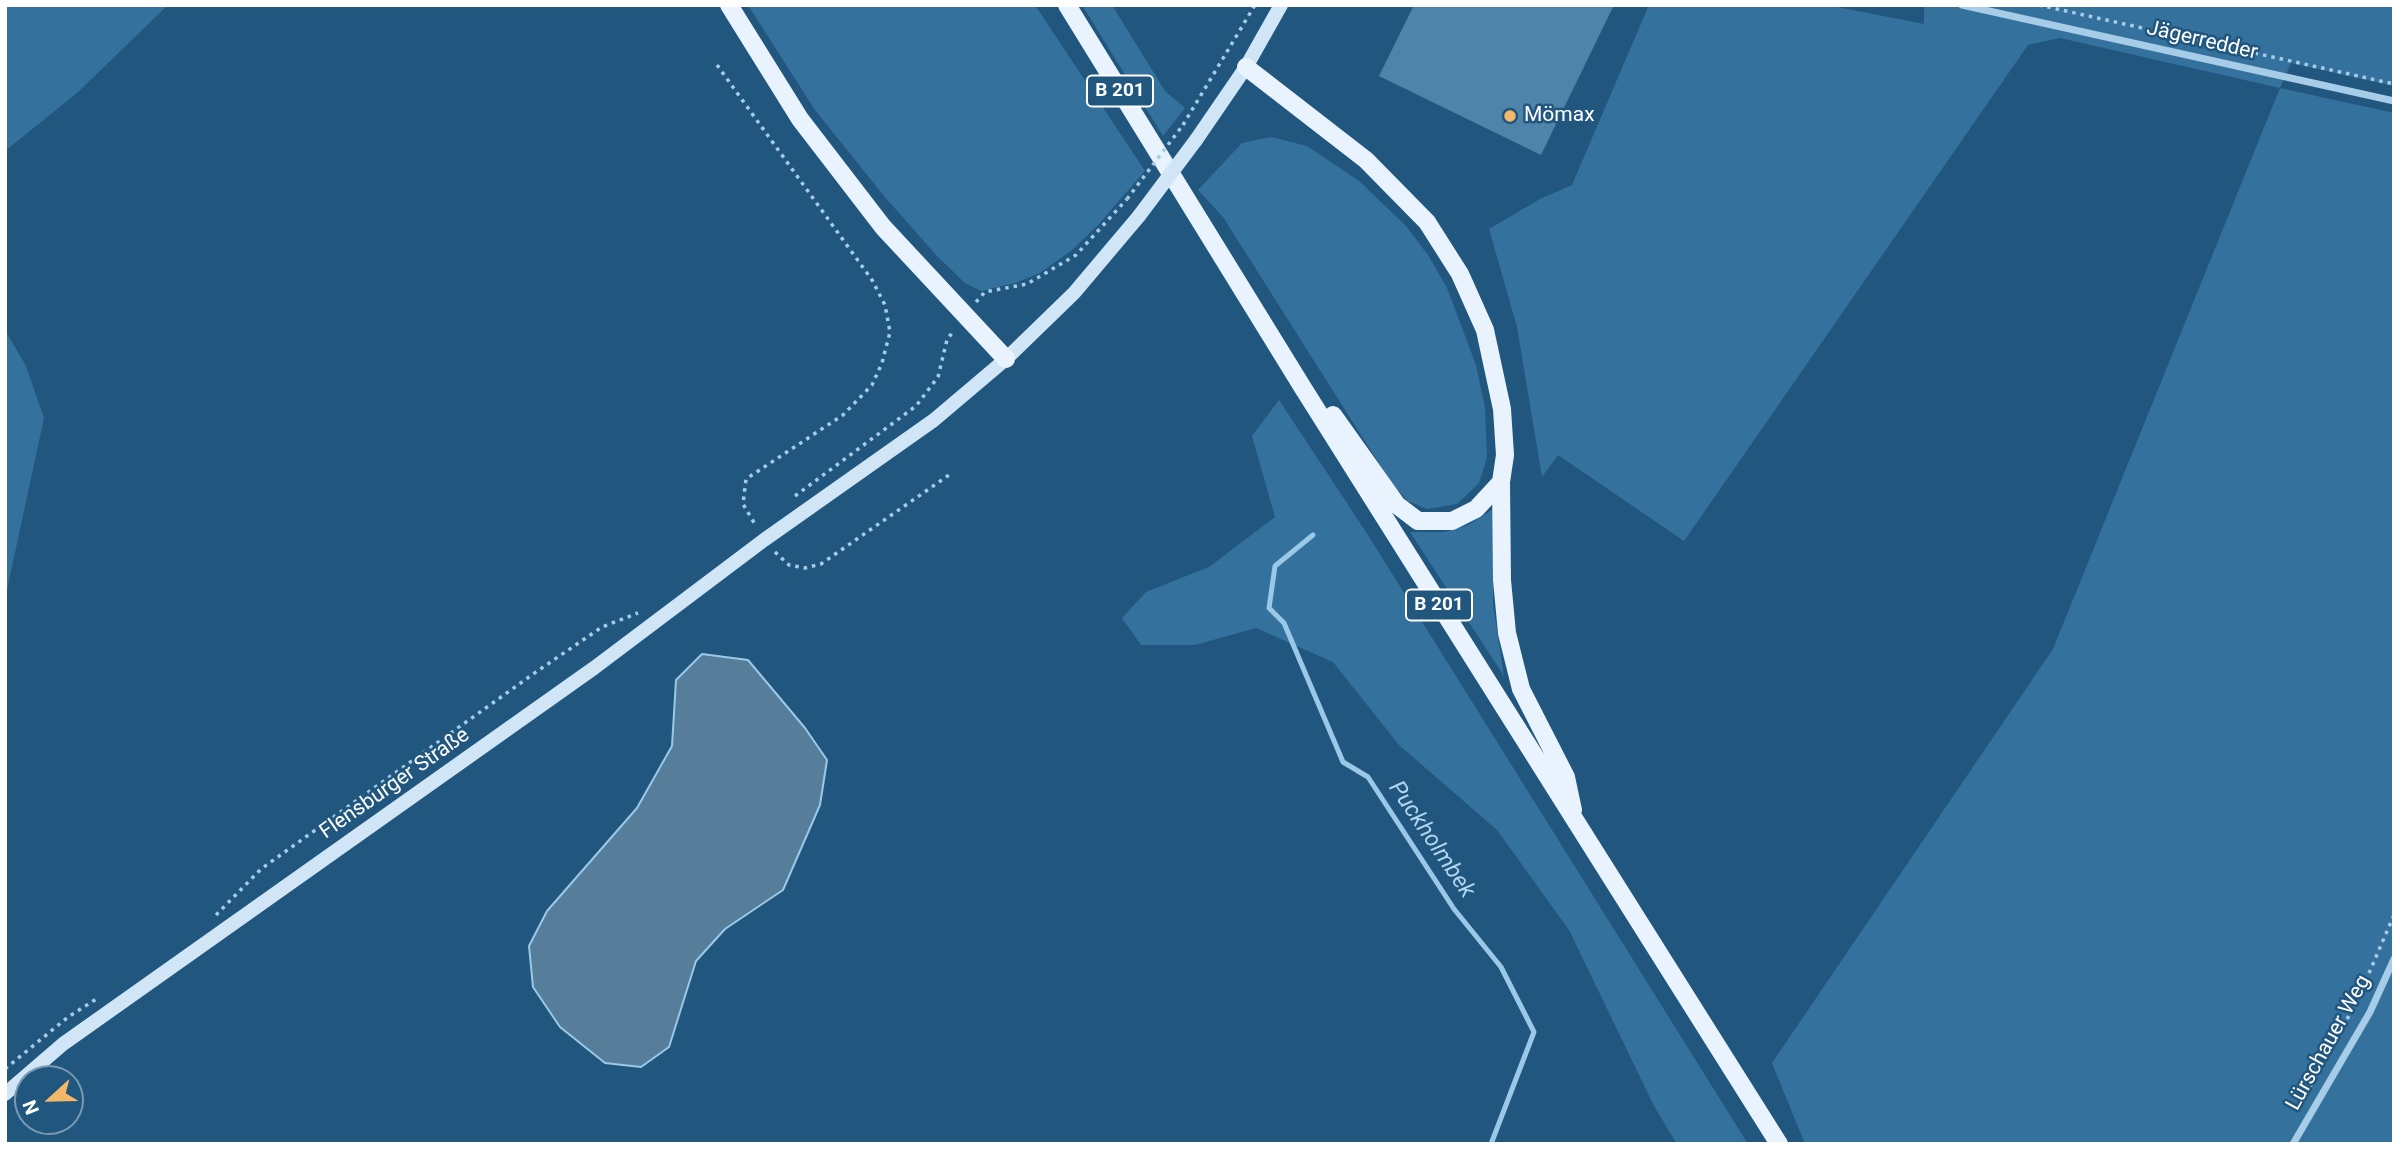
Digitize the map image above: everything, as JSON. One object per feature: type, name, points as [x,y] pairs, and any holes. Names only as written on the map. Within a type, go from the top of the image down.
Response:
[{"type":"main road","points":[[729,5],[800,118],[866,205],[1006,359]]},
{"type":"main road","name":"B 201","points":[[1067,5],[1303,388],[1779,1144]]},
{"type":"main road","points":[[1246,67],[1366,160],[1427,222],[1460,274],[1485,330],[1502,409],[1505,455],[1501,482],[1507,633],[1521,689],[1566,776],[1575,823]]},
{"type":"main road","points":[[1303,388],[1327,407],[1397,505],[1418,520],[1452,521],[1476,509],[1501,482]]},
{"type":"street","points":[[1246,67],[1281,5]]},
{"type":"street","name":"Jägerredder","points":[[1962,5],[2394,101]]},
{"type":"street","name":"Flensburger Straße","points":[[5,1094],[63,1044],[594,668],[764,540],[933,420],[1006,359],[1074,293],[1139,216],[1246,67]]},
{"type":"street","name":"Lürschauer Weg","points":[[2293,1144],[2370,1012],[2394,959]]},
{"type":"path","points":[[788,502],[915,406],[938,377],[947,340],[985,292],[1027,284],[1076,255],[1127,199],[1183,125],[1255,5]]},
{"type":"path","points":[[2039,5],[2394,83]]},
{"type":"path","points":[[717,65],[872,280],[885,304],[890,332],[882,363],[872,385],[843,415],[746,479],[743,504],[764,540],[789,565],[805,568],[821,564],[949,475]]},
{"type":"path","points":[[746,534],[766,518]]},
{"type":"path","points":[[206,921],[261,869],[514,688],[602,627],[644,611]]},
{"type":"path","points":[[2298,1108],[2357,1001],[2394,915]]},
{"type":"path","points":[[5,1069],[68,1017],[108,992]]},
{"type":"shaded area","points":[[5,5],[168,5],[77,93],[5,151]]},
{"type":"shaded area","points":[[748,5],[1035,5],[1145,171],[1098,225],[1072,250],[1040,273],[1015,283],[981,291],[965,283],[936,255],[884,196],[815,110]]},
{"type":"shaded area","points":[[1082,5],[1112,5],[1165,91],[1185,108],[1163,136]]},
{"type":"shaded area","points":[[1649,5],[1827,5],[1924,24],[1924,5],[2394,5],[2394,86],[2291,63],[2280,88],[2060,38],[2028,45],[1684,541],[1558,455],[1542,477],[1517,327],[1489,229],[1540,199],[1572,185]]},
{"type":"shaded area","points":[[2280,88],[2394,113],[2394,1144],[1805,1144],[1772,1063],[2053,649]]},
{"type":"shaded area","points":[[1271,137],[1307,146],[1359,181],[1405,225],[1428,255],[1447,288],[1476,365],[1485,408],[1487,458],[1479,483],[1457,504],[1427,509],[1408,501],[1392,484],[1223,217],[1198,190],[1242,143]]},
{"type":"shaded area","points":[[5,330],[26,366],[44,418],[5,599]]},
{"type":"shaded area","points":[[1279,400],[1366,532],[1748,1144],[1677,1144],[1654,1106],[1569,930],[1497,830],[1399,745],[1333,662],[1256,628],[1195,645],[1141,645],[1122,618],[1146,592],[1209,567],[1275,517],[1252,436]]},
{"type":"shaded area","points":[[1495,508],[1493,604],[1504,676],[1410,532],[1445,532],[1468,525]]},
{"type":"shaded area","points":[[702,654],[748,660],[805,728],[827,760],[820,805],[783,890],[725,929],[696,961],[669,1047],[641,1067],[605,1063],[560,1027],[533,987],[529,946],[547,911],[637,808],[672,746],[676,680]]},
{"type":"building","name":"Mömax","points":[[1414,5],[1614,5],[1541,155],[1379,76]]},
{"type":"waterway","name":"Puckholmbek","points":[[1313,535],[1275,566],[1269,608],[1284,623],[1343,762],[1368,777],[1454,909],[1501,967],[1534,1032],[1491,1144]]},
{"type":"place","name":"Mömax","points":[[1510,116]]}]
